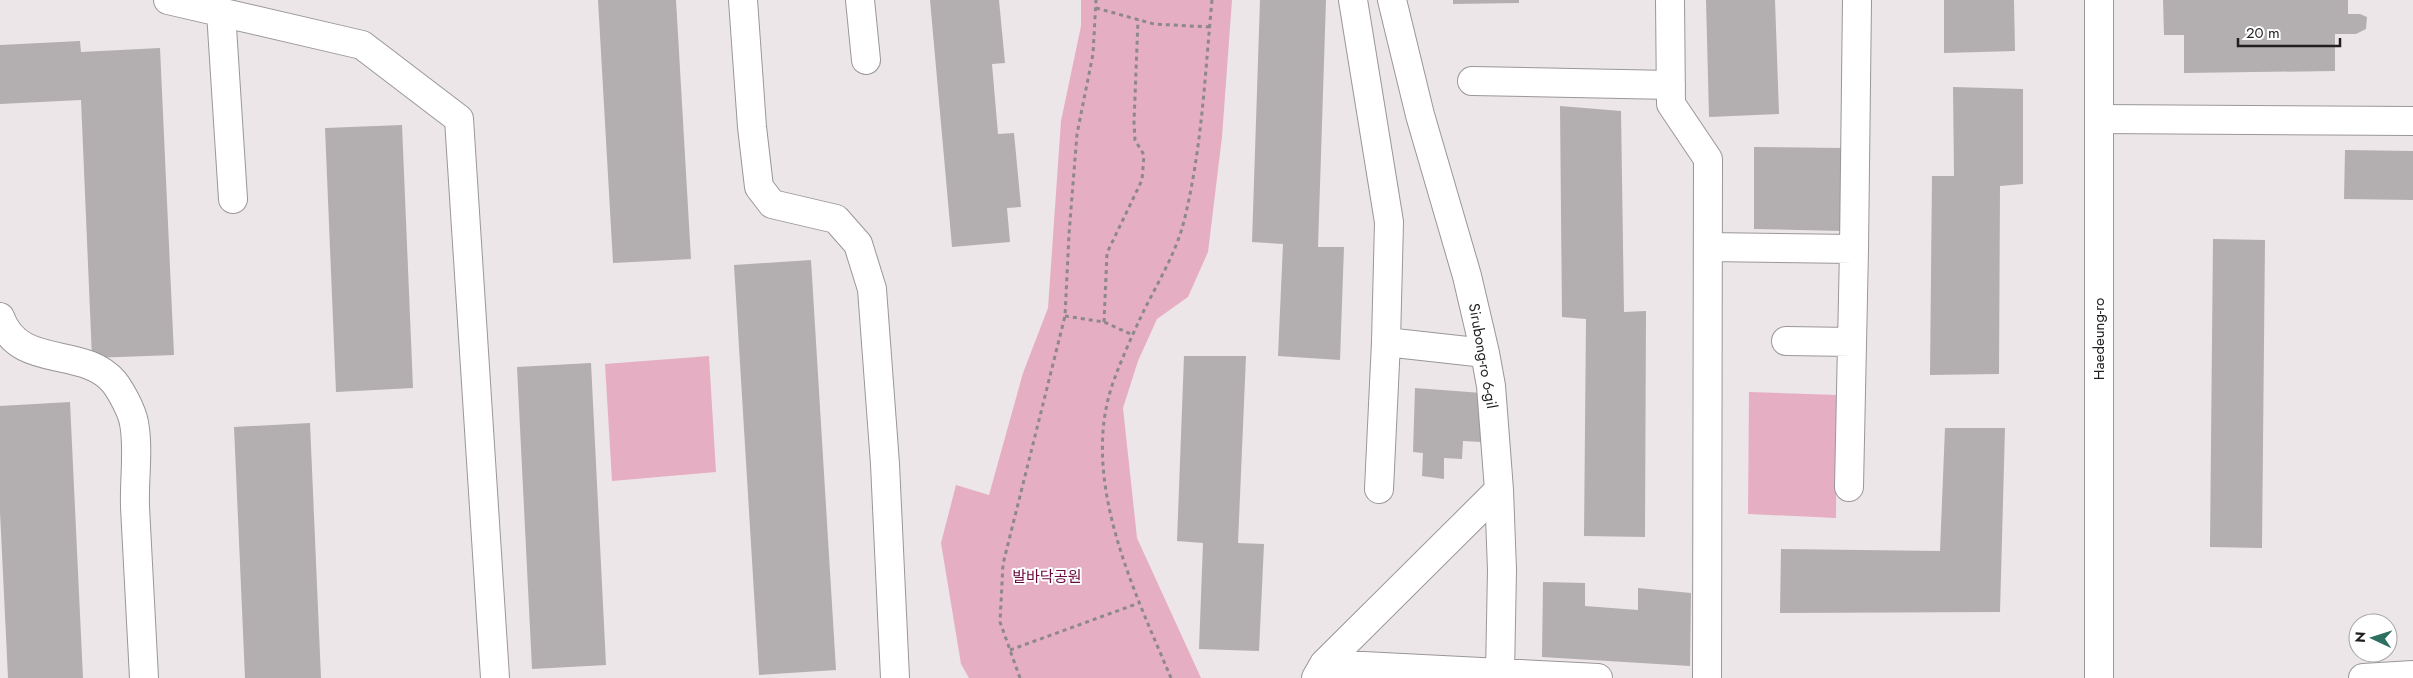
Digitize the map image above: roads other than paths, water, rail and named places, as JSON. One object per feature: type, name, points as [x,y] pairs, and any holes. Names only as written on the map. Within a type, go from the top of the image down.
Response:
[{"type":"street","points":[[168,0],[362,45],[459,119],[495,678]]},
{"type":"street","points":[[743,0],[752,127],[759,187],[772,204],[836,219],[858,244],[872,289],[885,464],[895,678]]},
{"type":"street","points":[[860,0],[866,60]]},
{"type":"street","points":[[1353,0],[1389,222],[1379,489]]},
{"type":"street","name":"Sirubong-ro 6-gil","points":[[1392,0],[1420,115],[1467,276],[1491,386],[1499,490],[1502,570],[1500,674]]},
{"type":"street","points":[[1670,0],[1671,104],[1708,159],[1707,678]]},
{"type":"street","points":[[1848,487],[1854,249],[1857,0]]},
{"type":"street","name":"Haedeung-ro","points":[[2098,0],[2099,678]]},
{"type":"street","points":[[221,12],[233,199]]},
{"type":"street","points":[[1472,81],[1671,85]]},
{"type":"street","points":[[2099,119],[2413,121]]},
{"type":"street","points":[[1708,247],[1854,249]]},
{"type":"street","points":[[0,317],[4,328],[16,342],[38,353],[68,359],[96,368],[114,382],[134,422],[144,678]]},
{"type":"street","points":[[1786,341],[1852,342]]},
{"type":"street","points":[[1386,342],[1484,353]]},
{"type":"street","points":[[1320,671],[1499,490]]},
{"type":"street","points":[[1320,671],[1500,674],[1598,678]]},
{"type":"street","points":[[2363,678],[2413,675]]},
{"type":"park label","name":"발바닥공원","points":[[1047,577]]}]
